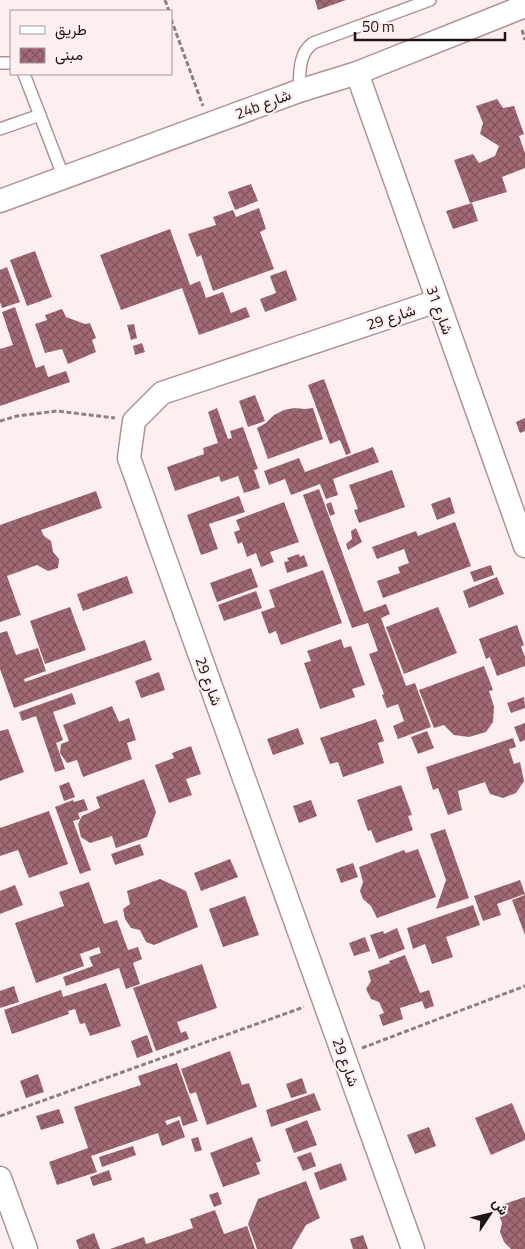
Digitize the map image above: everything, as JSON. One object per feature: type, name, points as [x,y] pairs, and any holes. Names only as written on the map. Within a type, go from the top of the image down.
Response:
[{"type":"street","name":"24b شارع","points":[[0,201],[210,125],[299,90],[357,73],[525,6]]},
{"type":"street","name":"شارع 31","points":[[357,73],[525,546]]},
{"type":"street","name":"شارع 29","points":[[413,1249],[129,458],[134,421],[162,393],[437,301]]},
{"type":"street","points":[[0,1178],[26,1249]]},
{"type":"lane","points":[[299,90],[303,55],[313,43],[430,0]]},
{"type":"lane","points":[[24,75],[64,178]]},
{"type":"lane","points":[[0,129],[40,115]]},
{"type":"path","points":[[172,22],[210,125]]},
{"type":"path","points":[[0,421],[17,416],[57,411],[134,421]]},
{"type":"path","points":[[343,1055],[525,986]]},
{"type":"path","points":[[0,1116],[324,1000]]},
{"type":"building","points":[[315,0],[346,0],[318,10]]},
{"type":"building","points":[[497,99],[503,108],[514,106],[524,134],[519,136],[525,153],[525,168],[502,177],[507,192],[470,203],[454,160],[473,154],[479,163],[495,156],[499,146],[480,134],[483,123],[476,106]]},
{"type":"building","points":[[251,184],[258,201],[235,210],[228,192]]},
{"type":"building","points":[[472,203],[478,221],[453,229],[446,211]]},
{"type":"building","points":[[259,208],[266,229],[260,232],[274,269],[213,291],[201,255],[197,257],[188,234],[216,225],[213,217],[233,210],[236,217]]},
{"type":"building","points":[[170,229],[190,285],[200,281],[206,298],[223,292],[231,313],[246,307],[250,317],[199,335],[182,288],[121,310],[100,255]]},
{"type":"building","points":[[35,251],[52,297],[27,306],[10,260]]},
{"type":"building","points":[[7,267],[20,302],[2,308],[0,302],[0,270]]},
{"type":"building","points":[[286,270],[297,300],[265,312],[260,299],[276,293],[270,276]]},
{"type":"building","points":[[15,307],[36,368],[44,365],[48,377],[66,371],[70,382],[0,406],[0,349],[13,345],[2,312]]},
{"type":"building","points":[[62,309],[66,317],[85,324],[90,323],[96,338],[92,340],[96,352],[68,364],[62,349],[45,353],[35,324],[47,320],[45,315]]},
{"type":"building","points":[[134,324],[137,338],[131,340],[127,325]]},
{"type":"building","points":[[142,343],[145,352],[135,355],[133,346]]},
{"type":"building","points":[[324,379],[351,453],[346,455],[340,440],[330,444],[308,385]]},
{"type":"building","points":[[255,395],[265,421],[248,427],[239,401]]},
{"type":"building","points":[[217,408],[228,439],[232,438],[230,431],[243,427],[258,469],[254,470],[260,488],[244,493],[238,476],[221,482],[219,476],[175,491],[167,467],[204,454],[203,448],[218,443],[208,412]]},
{"type":"building","points":[[294,408],[313,408],[323,439],[268,459],[257,428],[274,415]]},
{"type":"building","points":[[525,418],[525,431],[520,433],[516,422]]},
{"type":"building","points":[[373,447],[379,462],[333,479],[338,495],[326,499],[320,484],[291,495],[285,479],[269,485],[264,471],[299,458],[305,472]]},
{"type":"building","points":[[392,470],[405,507],[359,523],[354,510],[358,509],[349,485]]},
{"type":"building","points":[[319,489],[364,612],[386,604],[390,614],[381,618],[406,686],[415,683],[431,727],[398,739],[393,726],[404,721],[398,704],[387,708],[382,695],[384,694],[369,654],[378,651],[368,623],[352,628],[303,495]]},
{"type":"building","points":[[96,491],[102,508],[41,530],[44,536],[51,541],[53,552],[59,559],[58,568],[48,571],[37,565],[7,576],[21,615],[0,622],[0,525]]},
{"type":"building","points":[[239,496],[245,512],[209,524],[218,549],[201,555],[187,515]]},
{"type":"building","points":[[450,497],[455,513],[437,520],[431,504]]},
{"type":"building","points":[[284,502],[299,542],[270,552],[274,562],[261,567],[256,553],[247,557],[242,542],[238,544],[234,532],[240,530],[236,520]]},
{"type":"building","points":[[331,502],[335,514],[330,516],[326,504]]},
{"type":"building","points":[[455,522],[471,566],[383,598],[377,581],[400,573],[398,567],[409,563],[404,549],[377,559],[372,547],[416,531],[418,536]]},
{"type":"building","points":[[356,528],[362,542],[348,550],[346,544],[352,539],[351,531]]},
{"type":"building","points":[[299,554],[300,557],[304,555],[308,566],[287,573],[284,562],[289,561],[287,558]]},
{"type":"building","points":[[491,565],[494,575],[474,582],[470,572]]},
{"type":"building","points":[[251,568],[258,587],[217,602],[210,583]]},
{"type":"building","points":[[323,570],[342,623],[281,645],[276,631],[269,634],[261,612],[275,607],[269,590]]},
{"type":"building","points":[[127,576],[133,593],[83,611],[77,594]]},
{"type":"building","points":[[497,577],[504,594],[469,608],[463,591]]},
{"type":"building","points":[[256,591],[262,608],[224,621],[218,605]]},
{"type":"building","points":[[70,607],[86,650],[45,664],[30,621]]},
{"type":"building","points":[[438,607],[457,653],[404,674],[386,627]]},
{"type":"building","points":[[517,625],[524,645],[521,647],[525,657],[525,666],[497,676],[490,657],[486,659],[479,639]]},
{"type":"building","points":[[7,631],[16,655],[38,648],[46,671],[24,679],[25,682],[145,640],[152,660],[14,708],[0,669],[0,633]]},
{"type":"building","points":[[341,639],[344,648],[351,646],[365,685],[352,689],[355,697],[320,709],[304,663],[311,661],[307,651]]},
{"type":"building","points":[[484,666],[493,690],[489,691],[494,707],[493,722],[486,732],[469,737],[454,735],[444,725],[434,728],[419,690]]},
{"type":"building","points":[[159,672],[165,690],[141,698],[135,681]]},
{"type":"building","points":[[72,693],[76,704],[53,712],[63,740],[56,743],[65,769],[55,772],[36,716],[22,721],[19,712]]},
{"type":"building","points":[[524,697],[525,708],[511,713],[507,703]]},
{"type":"building","points":[[112,706],[119,722],[129,718],[136,740],[127,743],[132,759],[83,777],[77,760],[67,763],[60,753],[61,744],[69,741],[63,725]]},
{"type":"building","points":[[376,719],[384,741],[378,743],[384,763],[343,777],[338,762],[330,764],[320,738]]},
{"type":"building","points":[[525,723],[525,740],[520,742],[514,727]]},
{"type":"building","points":[[298,728],[304,744],[273,755],[267,739]]},
{"type":"building","points":[[8,729],[24,772],[0,781],[0,731]]},
{"type":"building","points":[[427,731],[434,748],[418,754],[411,737]]},
{"type":"building","points":[[513,738],[516,747],[509,749],[514,764],[520,762],[524,781],[516,793],[503,798],[490,794],[485,782],[458,791],[462,810],[448,815],[438,788],[433,790],[426,767]]},
{"type":"building","points":[[191,746],[201,774],[186,779],[192,795],[169,803],[155,765],[174,758],[172,753]]},
{"type":"building","points":[[144,779],[156,812],[147,837],[116,848],[112,836],[90,843],[81,837],[78,824],[82,816],[100,808],[96,797]]},
{"type":"building","points":[[69,782],[75,797],[64,801],[59,786]]},
{"type":"building","points":[[401,785],[412,815],[408,816],[413,830],[376,843],[371,830],[368,831],[357,800]]},
{"type":"building","points":[[84,799],[88,810],[78,813],[80,819],[73,821],[91,870],[80,874],[55,807],[73,800],[74,802]]},
{"type":"building","points":[[311,800],[317,816],[299,823],[293,806]]},
{"type":"building","points":[[49,811],[68,864],[29,878],[18,850],[0,856],[0,828]]},
{"type":"building","points":[[445,829],[469,898],[436,909],[446,880],[430,834]]},
{"type":"building","points":[[140,844],[144,855],[115,865],[111,854]]},
{"type":"building","points":[[418,849],[436,897],[377,918],[371,906],[363,899],[360,891],[363,882],[359,867],[404,850],[406,853]]},
{"type":"building","points":[[230,859],[238,877],[201,891],[194,873]]},
{"type":"building","points":[[353,863],[358,877],[341,883],[336,869]]},
{"type":"building","points":[[160,879],[186,891],[198,927],[154,945],[146,942],[140,930],[131,928],[125,919],[123,909],[130,904],[127,891]]},
{"type":"building","points":[[520,880],[525,894],[497,904],[501,915],[483,921],[474,896]]},
{"type":"building","points":[[89,882],[104,924],[117,920],[128,950],[138,947],[142,959],[133,963],[140,984],[126,989],[119,968],[66,986],[63,977],[93,966],[89,957],[101,953],[99,947],[80,954],[84,966],[36,983],[15,923],[64,906],[59,892]]},
{"type":"building","points":[[15,885],[23,905],[0,914],[0,891]]},
{"type":"building","points":[[525,895],[525,935],[512,900]]},
{"type":"building","points":[[245,896],[259,935],[223,947],[209,909]]},
{"type":"building","points":[[473,905],[480,925],[446,937],[453,957],[432,964],[425,944],[413,949],[407,928]]},
{"type":"building","points":[[397,928],[405,949],[379,959],[370,935],[383,931],[384,934]]},
{"type":"building","points":[[365,937],[370,951],[354,956],[349,943]]},
{"type":"building","points":[[405,955],[420,993],[429,990],[434,1006],[425,1009],[422,1001],[400,1008],[403,1019],[383,1026],[379,1015],[384,1013],[379,1002],[371,999],[366,989],[371,981],[368,971]]},
{"type":"building","points":[[202,964],[217,1008],[177,1022],[181,1033],[186,1031],[189,1039],[156,1051],[133,988]]},
{"type":"building","points":[[106,983],[121,1026],[90,1036],[85,1023],[80,1024],[75,1009],[68,1011],[69,1014],[12,1034],[4,1010],[61,990],[63,997]]},
{"type":"building","points":[[14,986],[19,1002],[0,1008],[0,991]]},
{"type":"building","points":[[147,1035],[153,1052],[137,1058],[131,1041]]},
{"type":"building","points":[[230,1051],[242,1085],[249,1083],[257,1107],[207,1125],[196,1092],[190,1094],[181,1069]]},
{"type":"building","points":[[177,1063],[198,1121],[183,1126],[180,1116],[165,1121],[167,1125],[179,1120],[185,1137],[162,1146],[158,1133],[91,1156],[97,1172],[57,1185],[49,1162],[88,1148],[74,1107],[141,1085],[138,1076]]},
{"type":"building","points":[[38,1074],[44,1092],[26,1098],[20,1081]]},
{"type":"building","points":[[302,1078],[307,1093],[291,1098],[286,1084]]},
{"type":"building","points":[[314,1093],[321,1110],[271,1127],[266,1110]]},
{"type":"building","points":[[512,1103],[525,1134],[525,1140],[491,1155],[475,1118]]},
{"type":"building","points":[[59,1109],[64,1123],[41,1130],[36,1116]]},
{"type":"building","points":[[307,1120],[317,1145],[294,1153],[285,1129]]},
{"type":"building","points":[[429,1127],[436,1146],[415,1154],[407,1135]]},
{"type":"building","points":[[198,1137],[202,1150],[195,1152],[191,1139]]},
{"type":"building","points":[[252,1137],[261,1161],[256,1163],[260,1174],[223,1187],[210,1153]]},
{"type":"building","points":[[133,1146],[136,1155],[102,1167],[99,1157]]},
{"type":"building","points":[[311,1152],[316,1166],[303,1171],[297,1157]]},
{"type":"building","points":[[341,1163],[347,1180],[320,1190],[314,1173]]},
{"type":"building","points":[[109,1170],[112,1180],[93,1186],[90,1177]]},
{"type":"building","points":[[306,1181],[320,1218],[306,1225],[292,1249],[257,1249],[248,1224],[258,1199]]},
{"type":"building","points":[[218,1192],[222,1204],[214,1207],[209,1195]]},
{"type":"building","points":[[525,1197],[525,1249],[511,1249],[504,1242],[500,1232],[502,1223],[496,1207]]},
{"type":"building","points":[[215,1210],[224,1234],[247,1226],[255,1249],[110,1249],[144,1237],[146,1244],[193,1228],[190,1219]]},
{"type":"building","points":[[94,1233],[100,1249],[79,1249],[76,1240]]},
{"type":"building","points":[[363,1235],[368,1249],[353,1249],[350,1239]]}]
